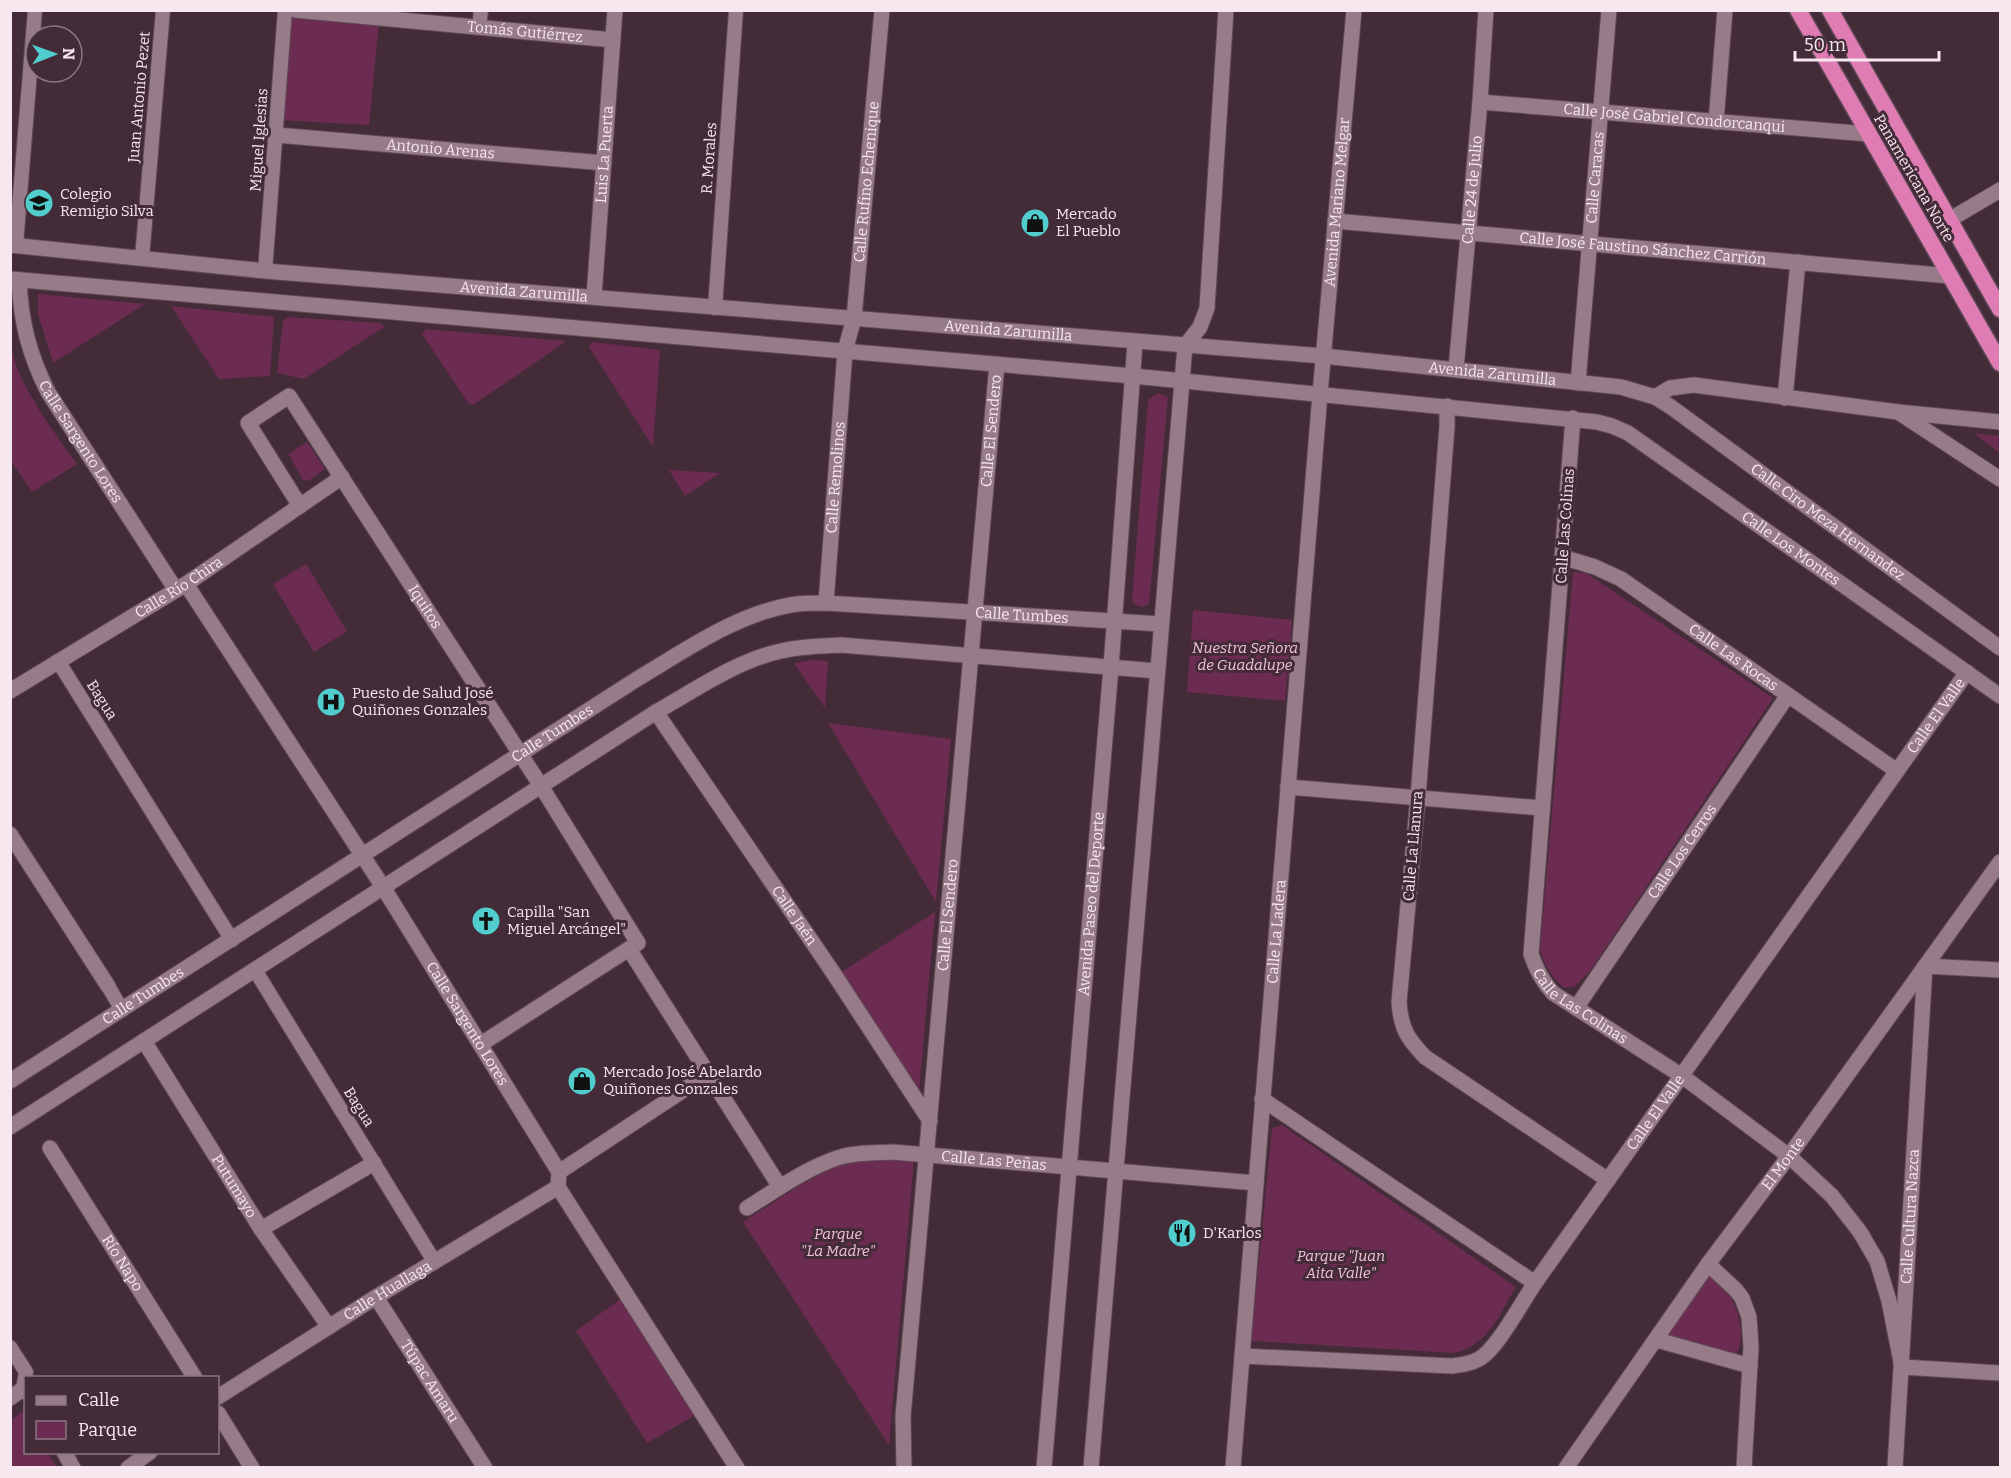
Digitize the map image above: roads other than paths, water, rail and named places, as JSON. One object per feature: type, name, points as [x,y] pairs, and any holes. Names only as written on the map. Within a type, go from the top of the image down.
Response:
[{"type":"highway","name":"Panamericana Norte","points":[[1798,10],[2001,363]]},
{"type":"highway","name":"Panamericana Norte","points":[[1830,10],[1949,220],[1995,290],[2001,309]]},
{"type":"street","points":[[13,245],[36,10]]},
{"type":"street","name":"Juan Antonio Pezet","points":[[142,258],[163,10]]},
{"type":"street","name":"Miguel Iglesias","points":[[265,271],[285,10]]},
{"type":"street","name":"Tomás Gutiérrez","points":[[295,10],[613,40]]},
{"type":"street","points":[[479,27],[481,10]]},
{"type":"street","name":"Luis La Puerta","points":[[594,296],[615,10]]},
{"type":"street","name":"R. Morales","points":[[715,308],[736,10]]},
{"type":"street","name":"Calle Rufino Echenique","points":[[845,351],[854,318],[882,10]]},
{"type":"street","points":[[1091,1467],[1185,346],[1200,327],[1207,308],[1226,10]]},
{"type":"street","name":"Avenida Mariano Melgar","points":[[1320,394],[1353,10]]},
{"type":"street","name":"Calle 24 de Julio","points":[[1456,369],[1486,10]]},
{"type":"street","name":"Calle Caracas","points":[[1578,383],[1609,10]]},
{"type":"street","points":[[1716,122],[1725,10]]},
{"type":"street","name":"Calle José Gabriel Condorcanqui","points":[[1480,102],[1868,134]]},
{"type":"street","name":"Antonio Arenas","points":[[276,135],[604,162]]},
{"type":"street","points":[[1949,220],[2001,190]]},
{"type":"street","name":"Calle José Faustino Sánchez Carrión","points":[[1335,221],[1950,276]]},
{"type":"street","name":"Avenida Zarumilla","points":[[13,245],[265,271],[594,296],[1135,343],[1323,356],[1621,387],[1655,397]]},
{"type":"street","points":[[1785,398],[1798,262]]},
{"type":"street","name":"Avenida Zarumilla","points":[[15,280],[1133,376],[1573,418]]},
{"type":"street","name":"Calle Sargento Lores","points":[[15,280],[25,334],[34,365],[48,392],[383,887],[481,1044],[558,1179],[737,1467]]},
{"type":"street","name":"Avenida Paseo del Deporte","points":[[1044,1467],[1111,667],[1135,343]]},
{"type":"street","name":"Calle Remolinos","points":[[826,603],[845,351]]},
{"type":"street","name":"Calle El Sendero","points":[[904,1467],[903,1416],[997,364]]},
{"type":"street","points":[[1655,397],[1670,388],[1694,385],[1898,412],[2001,422]]},
{"type":"street","name":"Calle La Ladera","points":[[1233,1467],[1320,394]]},
{"type":"street","name":"Iquitos","points":[[300,506],[248,423],[289,396],[541,786],[708,1074],[780,1187]]},
{"type":"street","name":"Calle Ciro Meza Hernandez","points":[[1655,397],[2001,648]]},
{"type":"street","name":"Calle La Llanura","points":[[1447,406],[1400,1021],[1408,1039],[1425,1057],[1608,1180]]},
{"type":"street","points":[[1898,412],[2001,479]]},
{"type":"street","name":"Calle Las Colinas","points":[[1573,418],[1531,954],[1543,981],[1553,993],[1682,1076],[1789,1156],[1832,1197],[1860,1232],[1877,1261],[1889,1300],[1902,1367]]},
{"type":"street","name":"Calle Los Montes","points":[[1573,418],[1612,426],[1628,433],[2001,696]]},
{"type":"street","name":"Calle Río Chira","points":[[10,691],[181,587],[342,477]]},
{"type":"street","name":"Calle Las Rocas","points":[[1562,557],[1595,567],[1621,579],[1897,771]]},
{"type":"street","name":"Calle Tumbes","points":[[10,1081],[637,679],[711,636],[766,612],[797,604],[826,603],[1161,624]]},
{"type":"street","points":[[10,1126],[656,712],[755,658],[810,645],[841,645],[1158,671]]},
{"type":"street","name":"Bagua","points":[[58,661],[232,940]]},
{"type":"street","name":"Calle El Valle","points":[[1242,1356],[1452,1366],[1468,1364],[1481,1358],[1495,1344],[1535,1283],[1967,672]]},
{"type":"street","name":"Calle Los Cerros","points":[[1576,1008],[1788,695]]},
{"type":"street","name":"Calle Jaén","points":[[656,712],[834,974],[930,1121]]},
{"type":"street","points":[[1288,787],[1542,808]]},
{"type":"street","points":[[10,834],[122,1010]]},
{"type":"street","name":"El Monte","points":[[1566,1467],[1708,1264],[1789,1156],[2001,862]]},
{"type":"street","points":[[481,1044],[634,946]]},
{"type":"street","points":[[1925,966],[2001,970]]},
{"type":"street","name":"Calle Cultura Nazca","points":[[1895,1467],[1925,966]]},
{"type":"street","name":"Bagua","points":[[255,970],[434,1261]]},
{"type":"street","name":"Putumayo","points":[[144,1041],[261,1229],[329,1327]]},
{"type":"street","name":"Calle Huallaga","points":[[219,1396],[434,1261],[558,1179],[708,1074]]},
{"type":"street","points":[[1262,1099],[1535,1283]]},
{"type":"street","name":"Río Napo","points":[[50,1148],[194,1376]]},
{"type":"street","name":"Calle Las Peñas","points":[[747,1208],[795,1178],[838,1158],[864,1153],[893,1152],[1256,1183]]},
{"type":"street","points":[[261,1229],[374,1163]]},
{"type":"street","points":[[1708,1264],[1736,1290],[1746,1306],[1751,1332],[1744,1467]]},
{"type":"street","name":"Túpac Amaru","points":[[376,1297],[485,1467]]},
{"type":"street","points":[[1657,1340],[1750,1366]]},
{"type":"street","points":[[10,1347],[26,1372],[25,1376]]},
{"type":"street","points":[[1902,1367],[2001,1373]]},
{"type":"street","points":[[219,1415],[252,1467]]},
{"type":"street","points":[[65,1454],[73,1467]]},
{"type":"street","points":[[128,1467],[147,1454]]},
{"type":"place","name":"Colegio Remigio Silva","points":[[39,203]]},
{"type":"place","name":"Mercado El Pueblo","points":[[1035,223]]},
{"type":"place","name":"Puesto de Salud José Quiñones Gonzales","points":[[331,702]]},
{"type":"place","name":"Capilla \"San Miguel Arcángel\"","points":[[486,921]]},
{"type":"place","name":"Mercado José Abelardo Quiñones Gonzales","points":[[582,1081]]},
{"type":"place","name":"D'Karlos","points":[[1182,1233]]},
{"type":"park label","name":"Nuestra Señora de Guadalupe","points":[[1245,656]]},
{"type":"park label","name":"Parque \"La Madre\"","points":[[838,1242]]},
{"type":"park label","name":"Parque \"Juan Aita Valle\"","points":[[1341,1264]]}]
